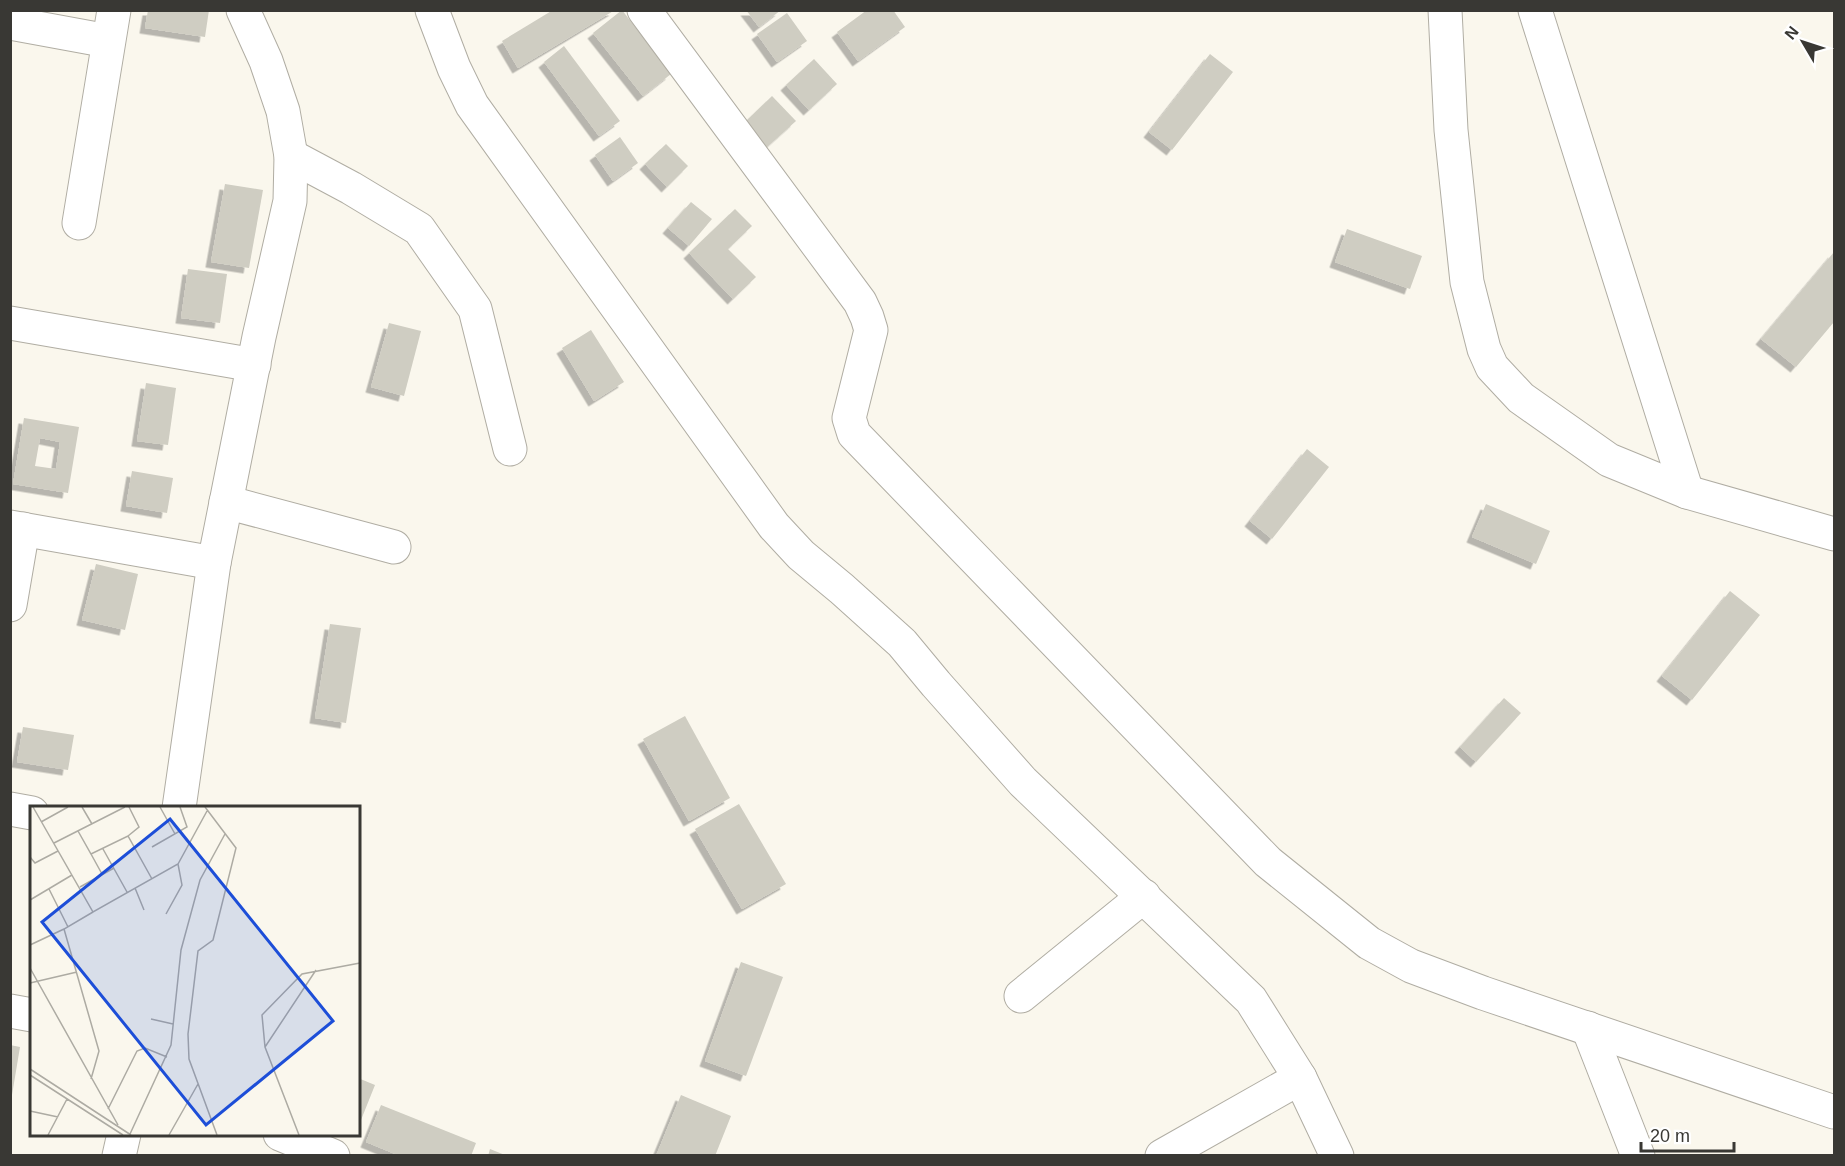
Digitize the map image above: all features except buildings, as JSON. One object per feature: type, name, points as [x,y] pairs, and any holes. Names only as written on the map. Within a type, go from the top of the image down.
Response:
[{"type":"street","points":[[179,806],[214,563],[290,201],[291,156],[283,111],[266,61],[243,10]]},
{"type":"street","points":[[432,10],[454,68],[472,105],[774,526],[801,555],[902,643],[1023,782],[1251,999],[1300,1078],[1337,1155]]},
{"type":"street","points":[[644,10],[860,302],[871,330],[849,418],[854,434],[1268,862],[1369,943],[1411,966],[1483,993],[1834,1112]]},
{"type":"street","points":[[1445,10],[1451,130],[1467,282],[1484,349],[1492,367],[1521,398],[1609,460],[1687,492],[1834,534]]},
{"type":"street","points":[[1535,10],[1687,492]]},
{"type":"street","points":[[10,23],[111,26],[79,223]]},
{"type":"street","points":[[291,156],[351,188],[419,229],[475,309],[510,449]]},
{"type":"street","points":[[10,323],[254,365]]},
{"type":"street","points":[[226,502],[394,547]]},
{"type":"street","points":[[10,604],[17,528],[214,563]]},
{"type":"street","points":[[10,808],[30,813]]},
{"type":"street","points":[[1021,996],[1144,896]]},
{"type":"street","points":[[10,1011],[30,1015]]},
{"type":"street","points":[[1588,1028],[1638,1155]]},
{"type":"street","points":[[1162,1155],[1300,1078]]},
{"type":"street","points":[[119,1155],[124,1136]]},
{"type":"street","points":[[285,1136],[333,1155]]}]
